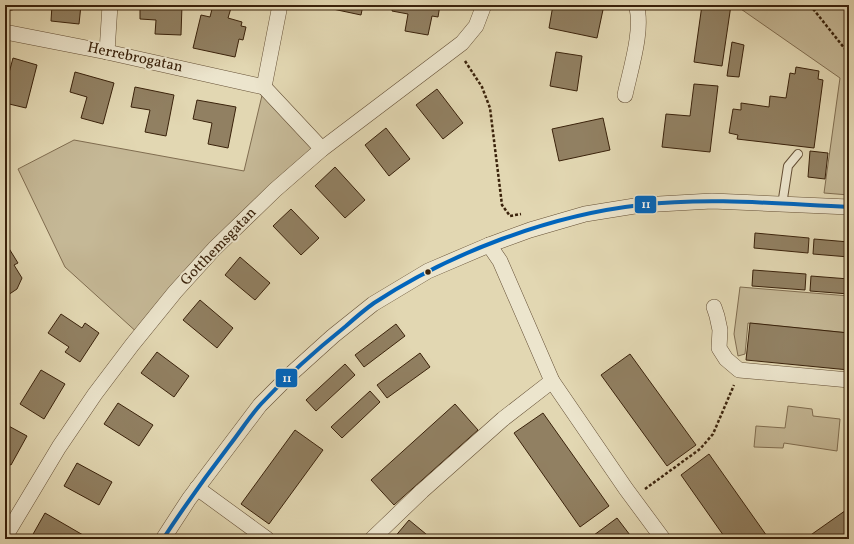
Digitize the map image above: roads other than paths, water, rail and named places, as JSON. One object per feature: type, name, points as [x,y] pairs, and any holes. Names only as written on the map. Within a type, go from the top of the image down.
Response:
[{"type":"street","points":[[107,52],[110,5]]},
{"type":"street","points":[[280,5],[264,87],[322,149]]},
{"type":"street","name":"Gotthemsgatan","points":[[5,537],[59,447],[95,394],[175,292],[214,249],[275,190],[322,149],[462,43],[476,26],[484,5]]},
{"type":"street","points":[[625,95],[638,31],[638,11],[636,5]]},
{"type":"street","name":"Herrebrogatan","points":[[5,32],[107,52],[264,87]]},
{"type":"street","points":[[163,539],[197,488],[260,405],[292,373],[333,336],[373,304],[428,271],[527,230],[585,214],[641,205],[712,201],[849,207]]},
{"type":"street","points":[[489,245],[500,261],[552,381],[633,499],[663,539]]},
{"type":"street","points":[[714,307],[718,316],[720,348],[726,359],[739,370],[849,380]]},
{"type":"street","points":[[372,539],[422,491],[503,419],[552,381]]},
{"type":"street","points":[[197,488],[267,539]]},
{"type":"lane","points":[[782,205],[788,166],[798,154]]}]
